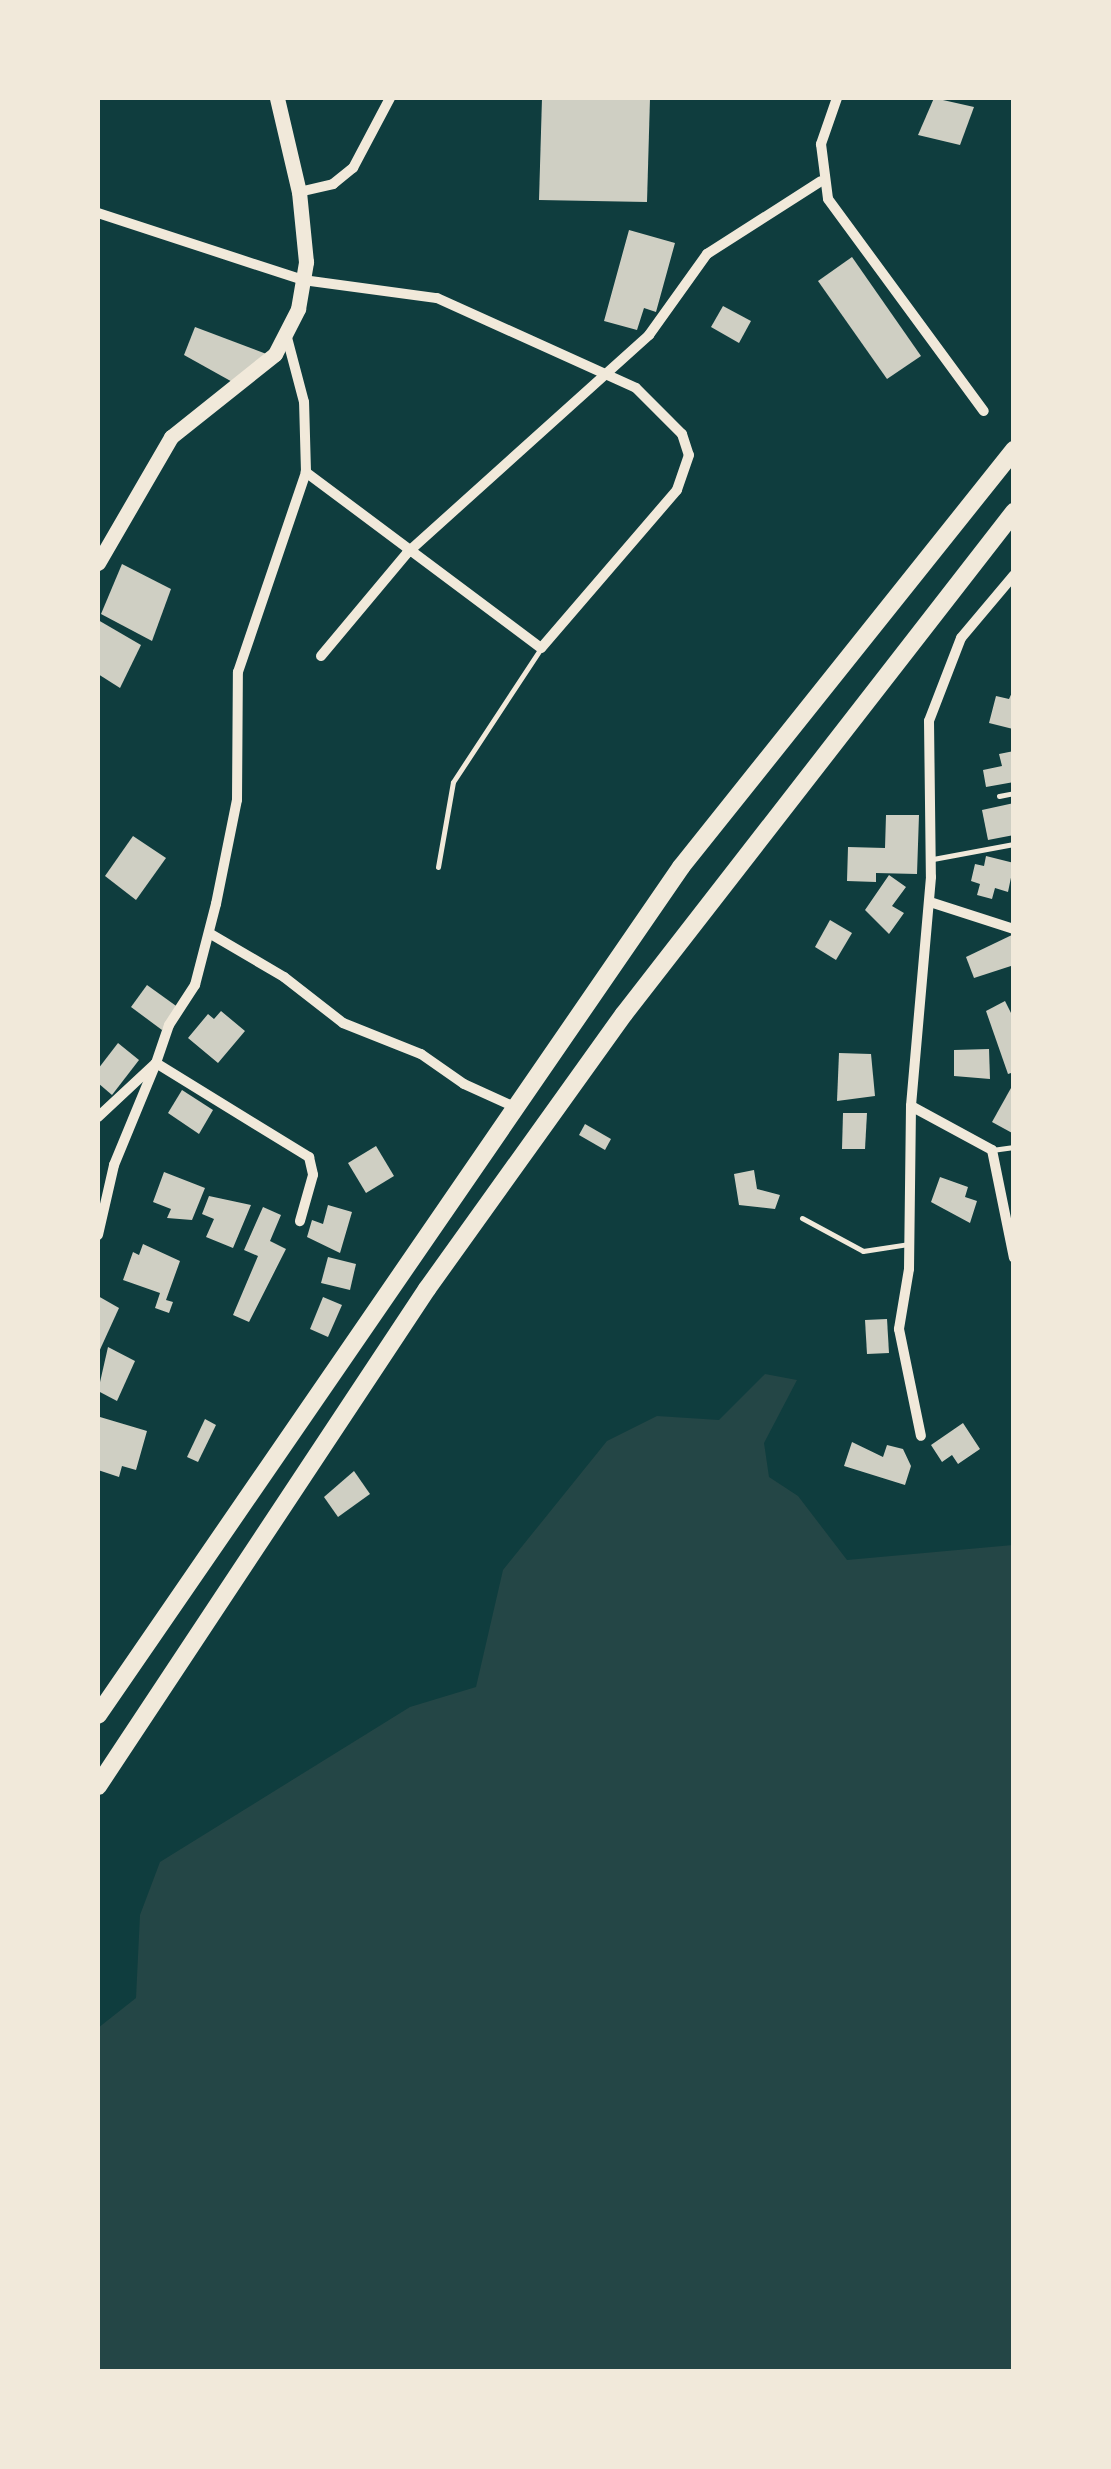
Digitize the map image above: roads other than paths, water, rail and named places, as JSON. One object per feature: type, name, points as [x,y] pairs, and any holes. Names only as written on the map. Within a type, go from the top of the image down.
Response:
[{"type":"highway","points":[[98,1715],[681,866],[1014,450]]},
{"type":"highway","points":[[98,1786],[427,1289],[624,1014],[1014,512]]},
{"type":"main road","points":[[98,563],[171,437],[275,354],[286,334],[303,280],[299,192],[277,98]]},
{"type":"street","points":[[299,192],[333,184],[354,168],[390,98]]},
{"type":"street","points":[[837,98],[821,144],[821,181],[828,199],[984,411]]},
{"type":"street","points":[[321,656],[407,552],[650,335],[708,254],[821,181]]},
{"type":"street","points":[[98,212],[303,280],[437,298],[608,372],[636,388],[682,434],[688,466],[677,490],[592,596],[541,648],[407,552],[306,472]]},
{"type":"street","points":[[98,1235],[114,1165],[169,1025],[195,984],[237,800],[238,672],[306,472],[304,402],[286,334]]},
{"type":"street","points":[[921,1436],[899,1329],[909,1244],[911,1106],[930,902],[932,859],[926,758],[935,694],[960,638],[1014,575]]},
{"type":"street","points":[[930,902],[1014,929]]},
{"type":"street","points":[[209,932],[284,977],[303,998],[344,1023],[421,1054],[464,1084],[518,1108]]},
{"type":"street","points":[[98,1117],[156,1063]]},
{"type":"street","points":[[156,1063],[309,1157],[313,1175],[300,1220]]},
{"type":"street","points":[[911,1106],[992,1150],[1014,1258]]},
{"type":"lane","points":[[438,867],[453,782],[541,648]]},
{"type":"lane","points":[[999,796],[1014,793]]},
{"type":"lane","points":[[932,859],[1014,844]]},
{"type":"lane","points":[[992,1150],[1014,1147]]},
{"type":"lane","points":[[802,1218],[863,1251],[909,1244]]}]
